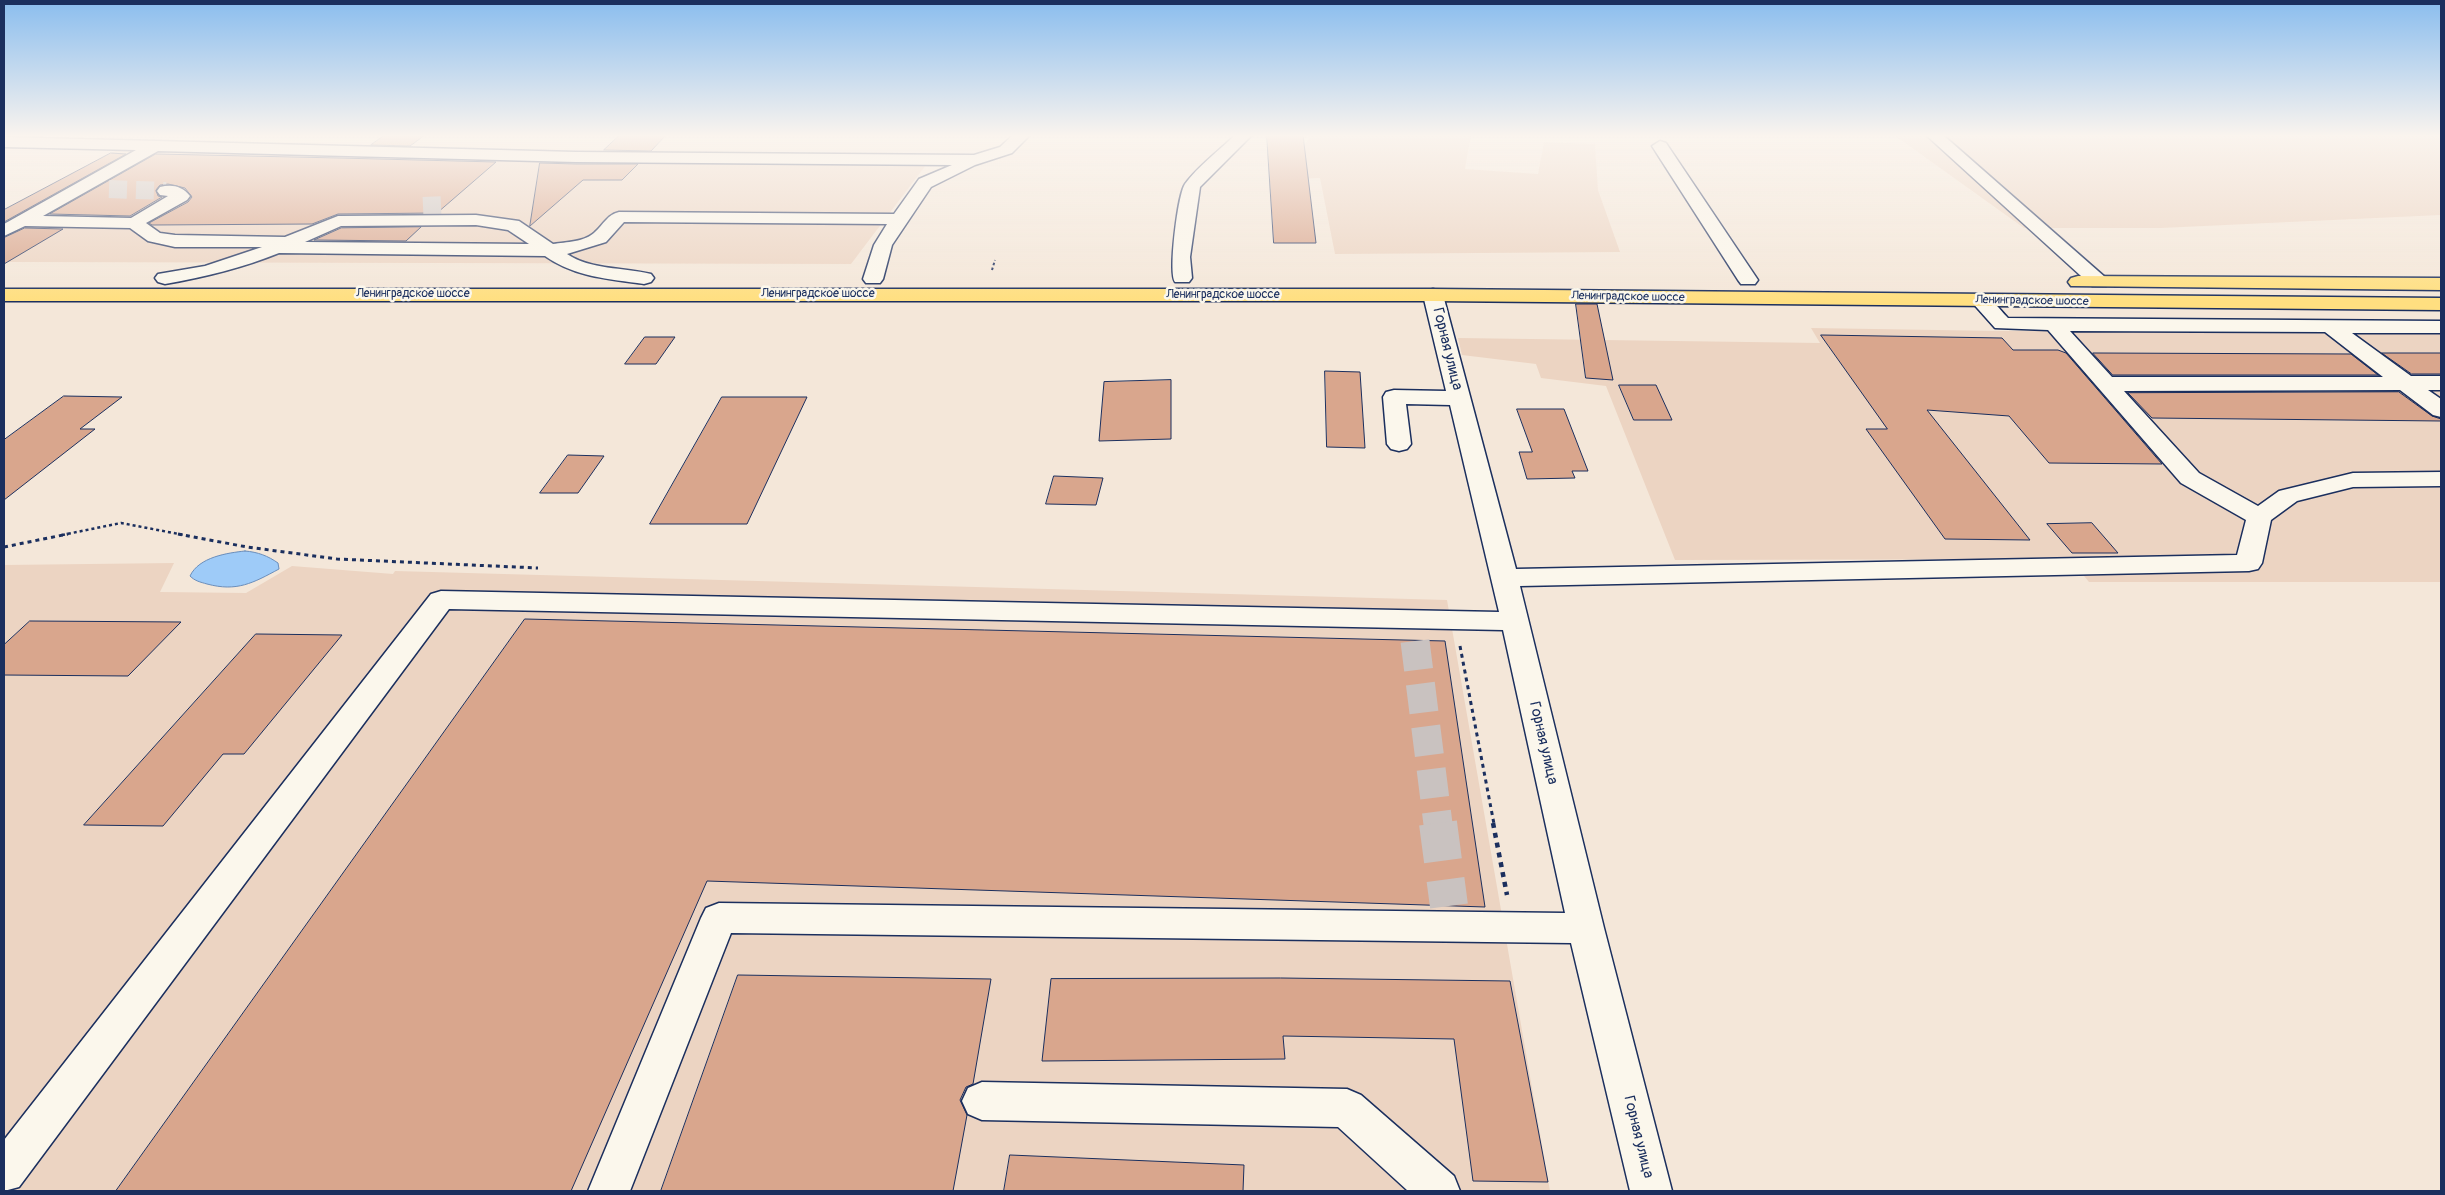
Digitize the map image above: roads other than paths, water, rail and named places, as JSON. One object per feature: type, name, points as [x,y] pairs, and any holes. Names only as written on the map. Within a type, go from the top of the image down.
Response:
[{"type":"highway","name":"Ленинградское шоссе","points":[[4,278],[1865,280]]},
{"type":"highway","name":"Ленинградское шоссе","points":[[2060,282],[2441,284]]},
{"type":"highway","name":"Ленинградское шоссе","points":[[4,295],[1433,295],[2441,304]]},
{"type":"street","points":[[4,231],[77,191]]},
{"type":"street","points":[[22,221],[134,223],[181,196],[174,191],[166,191]]},
{"type":"street","points":[[873,279],[884,245],[920,191]]},
{"type":"street","points":[[1182,278],[1181,257],[1191,191]]},
{"type":"street","points":[[1689,191],[1748,280]]},
{"type":"street","points":[[1997,191],[2099,282]]},
{"type":"street","points":[[446,206],[473,205],[476,220]]},
{"type":"street","points":[[381,220],[398,206],[423,206]]},
{"type":"street","points":[[134,223],[154,237],[175,241],[549,250],[575,247],[600,238],[619,217],[900,219]]},
{"type":"street","points":[[165,278],[207,272],[248,259],[338,221],[476,220],[513,225],[568,263],[594,271],[644,278]]},
{"type":"street","name":"Горная улица","points":[[1433,295],[1505,578],[1586,928],[1651,1191]]},
{"type":"street","points":[[1980,300],[2002,324],[2441,328]]},
{"type":"street","points":[[2053,324],[2190,478],[2259,517]]},
{"type":"street","points":[[2331,326],[2441,410]]},
{"type":"street","points":[[2106,384],[2441,383]]},
{"type":"street","points":[[1399,444],[1394,397],[1460,398]]},
{"type":"street","points":[[1505,578],[2249,563],[2259,517],[2288,496],[2353,480],[2441,479]]},
{"type":"street","points":[[4,1173],[441,600],[1380,620],[1414,631],[1517,634]]},
{"type":"street","points":[[609,1191],[719,918],[1404,927],[1450,917],[1514,928],[1586,928]]},
{"type":"street","points":[[982,1101],[1346,1108],[1439,1191]]},
{"type":"water","points":[[245,551],[259,553],[270,558],[278,563],[279,569],[253,582],[227,587],[207,584],[190,576],[200,564],[207,560],[230,553]]},
{"type":"tunnel","points":[[159,191],[166,191]]},
{"type":"tunnel","points":[[423,206],[446,205]]},
{"type":"tunnel","points":[[1415,641],[1438,824]]},
{"type":"tunnel","points":[[1438,823],[1449,906]]}]
